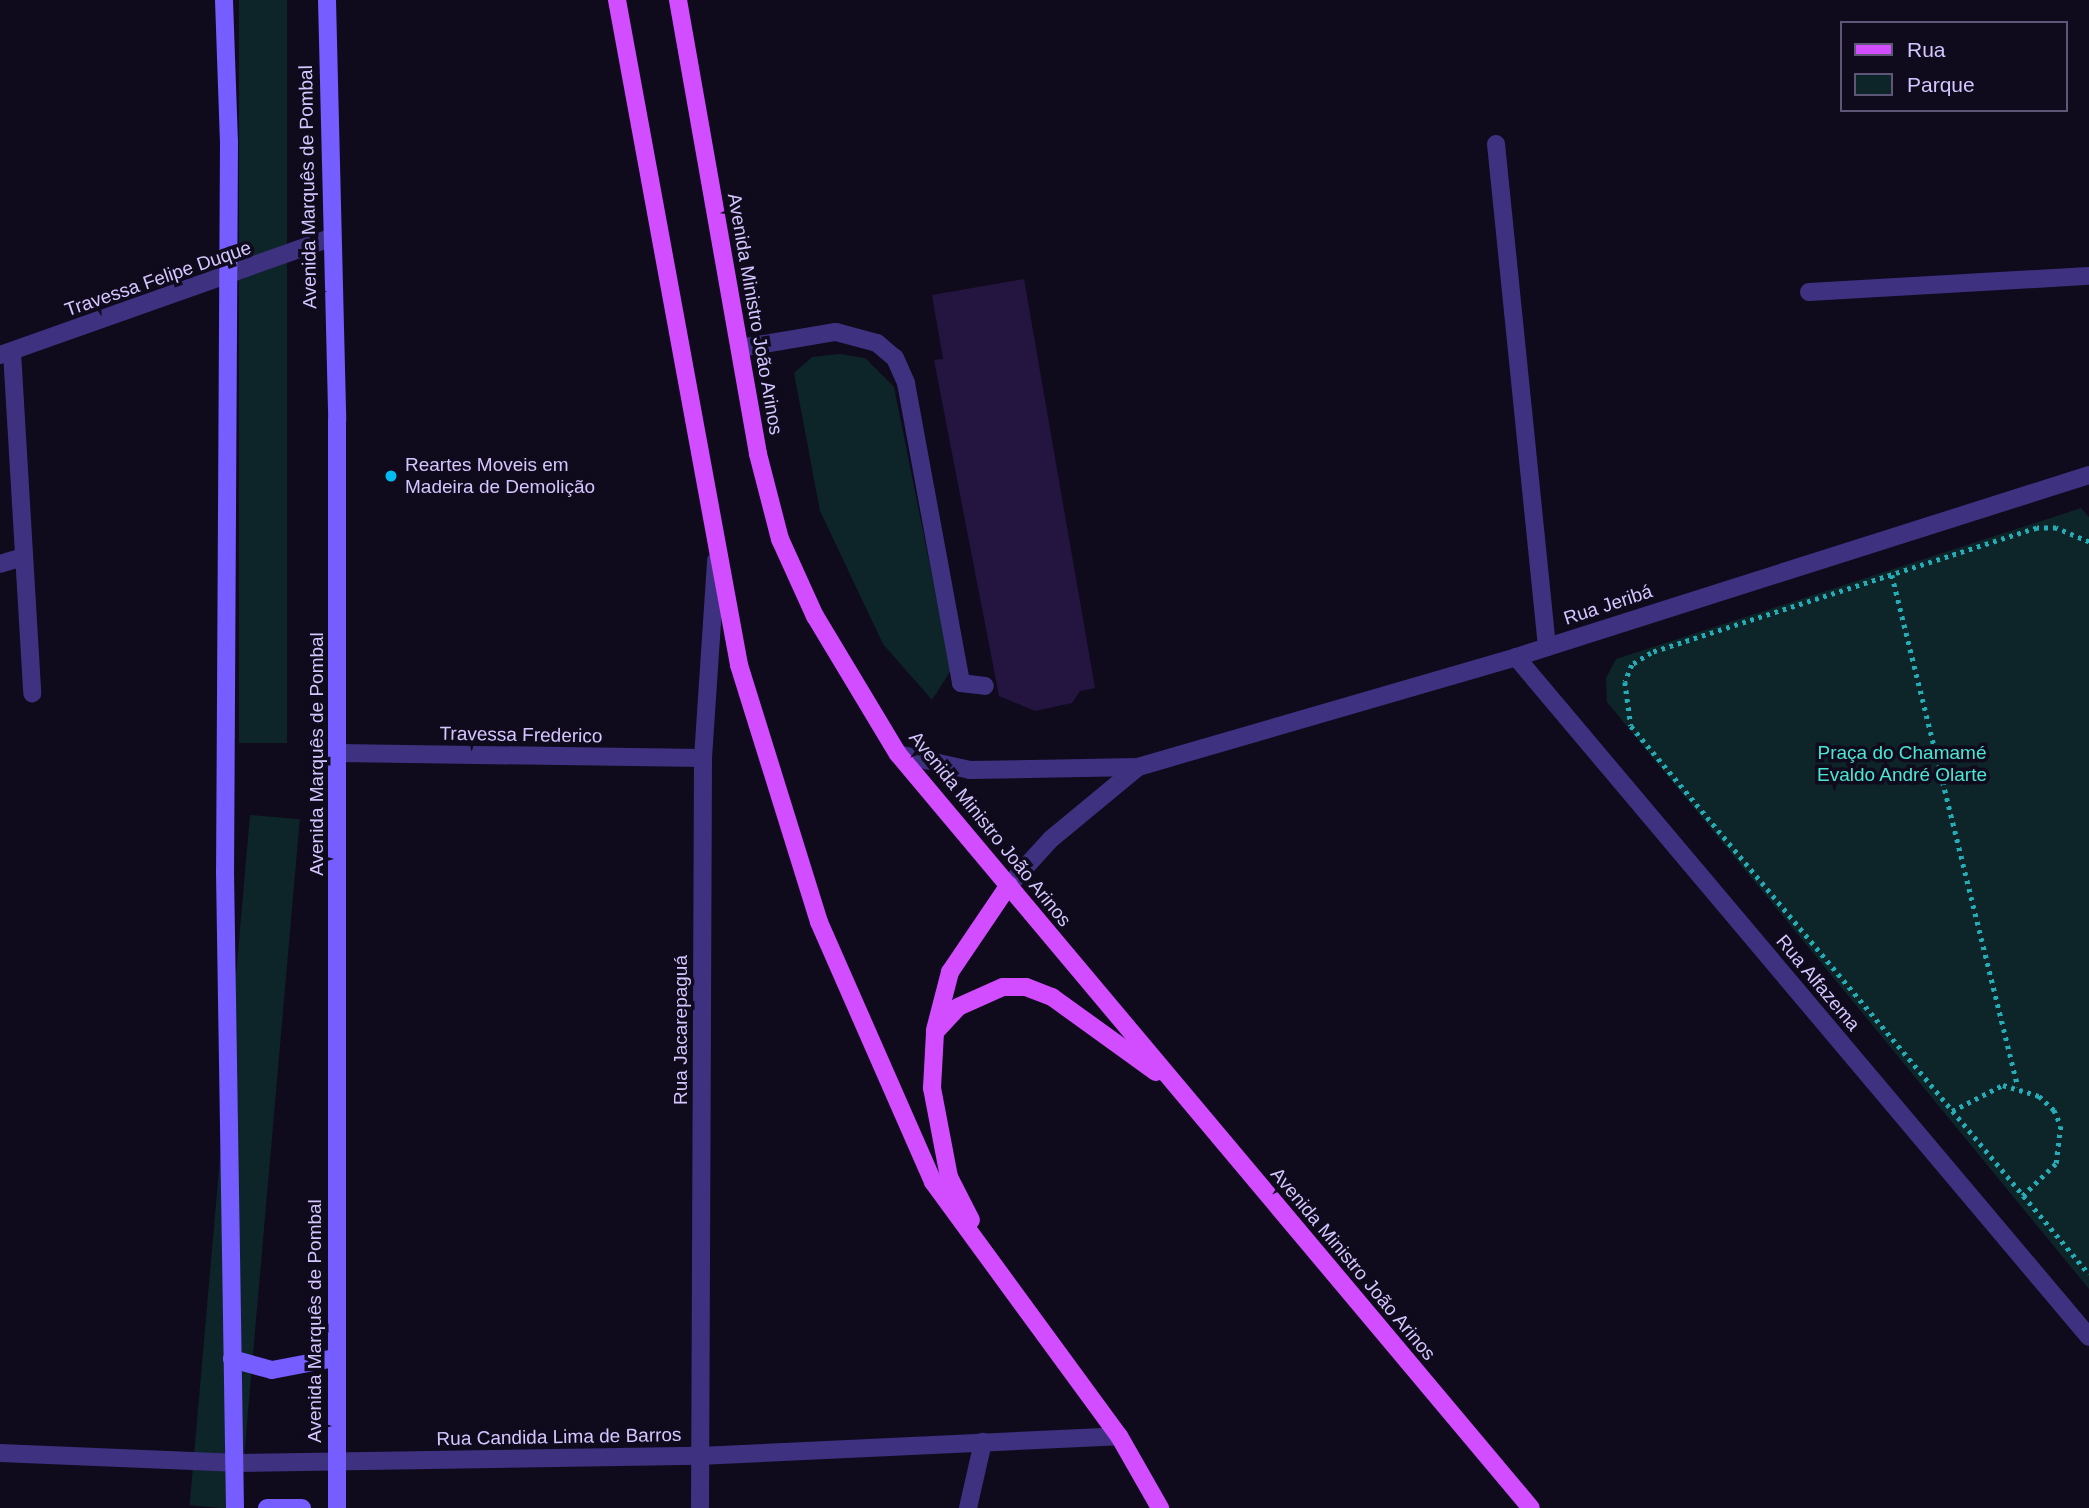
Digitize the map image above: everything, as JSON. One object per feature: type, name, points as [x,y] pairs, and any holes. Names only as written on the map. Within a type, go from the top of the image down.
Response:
[{"type":"main road","points":[[224,0],[228,278],[225,872],[234,1508]]},
{"type":"main road","name":"Avenida Marquês de Pombal","points":[[327,0],[328,239],[338,753],[335,1358],[337,1508]]},
{"type":"main road","points":[[617,0],[739,665],[819,922],[933,1182],[1006,1289],[1119,1436],[1156,1504]]},
{"type":"main road","name":"Avenida Ministro João Arinos","points":[[678,0],[740,348],[780,539],[816,616],[898,754],[1531,1508]]},
{"type":"main road","points":[[1006,1289],[949,1177],[932,1088],[935,1032],[950,972],[1009,885]]},
{"type":"main road","points":[[935,1032],[980,994],[1026,987],[1052,997],[1181,1090]]},
{"type":"main road","points":[[232,1359],[272,1370],[335,1358]]},
{"type":"main road","points":[[267,1508],[302,1508]]},
{"type":"street","points":[[1496,144],[1547,647]]},
{"type":"street","name":"Travessa Felipe Duque","points":[[6,353],[228,278],[328,239]]},
{"type":"street","points":[[1809,292],[2089,275]]},
{"type":"street","points":[[740,348],[836,332],[877,343],[895,358],[906,383],[961,683],[985,686]]},
{"type":"street","points":[[6,353],[32,693]]},
{"type":"street","name":"Rua Jeribá","points":[[1138,767],[1516,657],[2089,475]]},
{"type":"street","name":"Rua Jacarepaguá","points":[[700,1508],[704,758],[717,553]]},
{"type":"street","points":[[0,564],[20,558]]},
{"type":"street","name":"Rua Alfazema","points":[[1516,657],[2089,1337]]},
{"type":"street","name":"Travessa Frederico","points":[[338,753],[704,758]]},
{"type":"street","points":[[898,754],[970,770],[1138,767]]},
{"type":"street","points":[[1009,885],[1051,839],[1138,767]]},
{"type":"street","name":"Rua Candida Lima de Barros","points":[[0,1453],[234,1463],[699,1456],[1119,1436]]},
{"type":"street","points":[[968,1508],[983,1442]]},
{"type":"path","points":[[2089,542],[2056,528],[2037,528],[1651,653],[1632,665],[1626,704],[1631,726],[2089,1274]]},
{"type":"path","points":[[1892,575],[2018,1087]]},
{"type":"path","points":[[1952,1111],[1989,1088],[2018,1087],[2054,1110],[2061,1126],[2056,1164],[2024,1195]]},
{"type":"green space","points":[[239,0],[287,0],[287,743],[239,743]]},
{"type":"green space","points":[[839,354],[865,358],[894,387],[951,670],[932,700],[883,644],[820,511],[794,373],[812,357]]},
{"type":"green space","name":"Praça do Chamamé Evaldo André Olarte","points":[[2081,508],[2089,517],[2089,1289],[1607,702],[1606,678],[1616,659]]},
{"type":"green space","points":[[250,815],[300,819],[240,1508],[190,1505]]},
{"type":"building","points":[[1024,279],[1095,688],[1080,691],[1072,703],[1035,711],[999,696],[934,360],[943,359],[932,295]]},
{"type":"place","name":"Reartes Moveis em Madeira de Demolição","points":[[391,476]]}]
